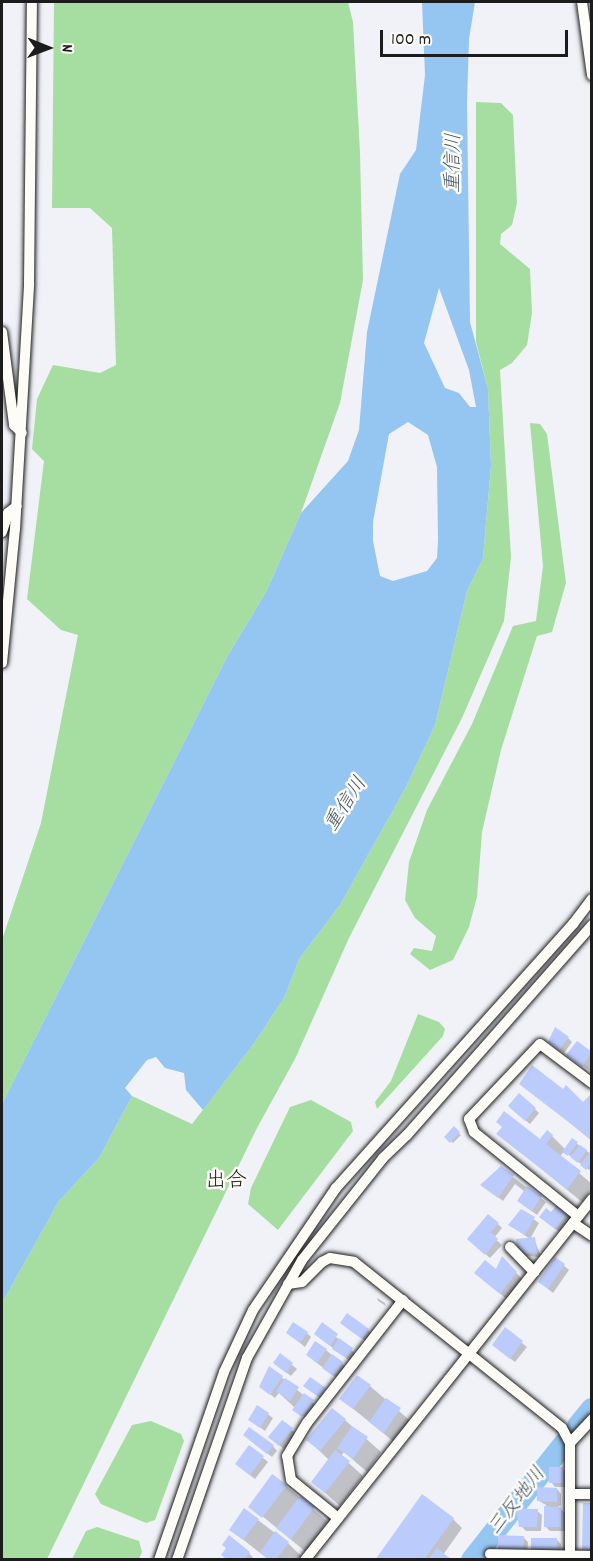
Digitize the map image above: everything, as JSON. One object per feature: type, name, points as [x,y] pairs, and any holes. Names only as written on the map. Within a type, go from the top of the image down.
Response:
[{"type":"street","points":[[2,663],[17,506],[29,283],[32,2]]},
{"type":"street","points":[[582,2],[590,50],[591,75]]},
{"type":"street","points":[[2,332],[14,425],[22,433]]},
{"type":"street","points":[[2,532],[8,513],[17,506]]},
{"type":"street","points":[[159,1560],[224,1372],[253,1310],[336,1188],[573,924],[591,898]]},
{"type":"street","points":[[177,1560],[247,1358],[288,1284],[349,1199],[591,925]]},
{"type":"street","points":[[591,1083],[540,1044],[469,1119],[474,1132],[575,1219],[591,1236]]},
{"type":"street","points":[[305,1560],[591,1198]]},
{"type":"street","points":[[510,1247],[517,1259],[534,1272]]},
{"type":"street","points":[[288,1284],[302,1282],[322,1262],[339,1258],[354,1262],[470,1352],[562,1428],[570,1443],[570,1558]]},
{"type":"street","points":[[338,1518],[291,1480],[287,1456],[307,1423],[403,1300]]},
{"type":"street","points":[[247,1358],[253,1310]]},
{"type":"street","points":[[570,1443],[591,1419]]},
{"type":"street","points":[[571,1494],[591,1494]]},
{"type":"street","points":[[490,1554],[570,1558],[591,1556]]},
{"type":"green space","points":[[54,2],[348,2],[353,22],[360,153],[363,280],[340,403],[301,513],[266,592],[227,657],[2,1104],[2,940],[41,823],[78,635],[61,630],[27,599],[44,461],[32,449],[37,399],[53,365],[100,373],[116,365],[112,228],[90,208],[52,208]]},
{"type":"green space","points":[[476,102],[501,103],[513,115],[517,203],[512,225],[501,234],[500,244],[530,269],[532,313],[527,345],[512,363],[500,370],[511,557],[504,621],[462,718],[349,938],[295,1059],[257,1128],[47,1559],[2,1560],[2,1303],[59,1201],[99,1158],[132,1096],[192,1124],[255,1042],[285,996],[299,959],[340,905],[406,787],[435,725],[467,591],[483,558],[491,466],[488,389],[476,342]]},
{"type":"green space","points":[[530,423],[540,424],[547,434],[566,583],[552,632],[537,636],[501,750],[482,832],[477,897],[469,927],[453,960],[430,970],[410,954],[414,948],[432,951],[436,936],[415,918],[405,900],[409,862],[427,810],[472,724],[513,626],[536,621],[543,566]]},
{"type":"green space","points":[[418,1014],[439,1022],[445,1029],[443,1036],[377,1109],[375,1102],[391,1081]]},
{"type":"green space","points":[[311,1100],[351,1122],[353,1131],[278,1230],[248,1204],[251,1188],[290,1107]]},
{"type":"green space","points":[[151,1421],[181,1434],[184,1441],[155,1520],[146,1523],[101,1504],[95,1494],[132,1425]]},
{"type":"green space","points":[[97,1527],[139,1541],[142,1552],[139,1559],[72,1559],[86,1531]]},
{"type":"water","name":"重信川","points":[[422,2],[475,2],[469,39],[467,103],[470,322],[488,389],[491,466],[483,558],[467,591],[435,725],[406,787],[340,905],[299,959],[285,996],[255,1042],[203,1110],[186,1090],[184,1073],[165,1068],[156,1057],[147,1060],[125,1088],[132,1096],[99,1158],[59,1201],[2,1303],[2,1104],[227,657],[266,592],[301,513],[348,461],[359,430],[367,332],[400,174],[416,150],[425,75]],"holes":[[[439,288],[469,370],[476,407],[470,407],[459,393],[445,388],[424,343]],[[408,422],[428,435],[437,467],[437,558],[427,571],[393,581],[380,576],[373,541],[373,522],[389,434]]]},
{"type":"building","points":[[555,1027],[569,1037],[559,1050],[548,1042]]},
{"type":"building","points":[[577,1041],[592,1052],[582,1067],[566,1055]]},
{"type":"building","points":[[532,1065],[563,1089],[566,1085],[583,1102],[592,1093],[592,1140],[519,1084]]},
{"type":"building","points":[[519,1093],[536,1108],[525,1121],[508,1106]]},
{"type":"building","points":[[504,1111],[540,1139],[547,1130],[553,1135],[546,1144],[581,1171],[567,1189],[496,1134],[502,1127],[496,1122]]},
{"type":"building","points":[[454,1126],[460,1132],[450,1143],[444,1137]]},
{"type":"building","points":[[572,1138],[578,1142],[568,1156],[562,1152]]},
{"type":"building","points":[[580,1145],[587,1150],[578,1163],[570,1157]]},
{"type":"building","points":[[590,1152],[592,1163],[586,1170],[580,1165]]},
{"type":"building","points":[[501,1166],[514,1175],[498,1198],[480,1185]]},
{"type":"building","points":[[527,1186],[542,1196],[532,1211],[517,1201]]},
{"type":"building","points":[[557,1205],[568,1213],[555,1229],[539,1217],[546,1208],[551,1212]]},
{"type":"building","points":[[521,1209],[535,1217],[525,1235],[508,1225]]},
{"type":"building","points":[[488,1214],[499,1223],[491,1232],[498,1239],[485,1255],[467,1239]]},
{"type":"building","points":[[535,1237],[537,1253],[518,1252],[516,1239]]},
{"type":"building","points":[[502,1256],[517,1272],[500,1294],[474,1273],[485,1260],[496,1269]]},
{"type":"building","points":[[555,1257],[565,1264],[548,1289],[538,1282]]},
{"type":"building","points":[[347,1313],[369,1329],[362,1339],[340,1323]]},
{"type":"building","points":[[293,1322],[308,1332],[300,1343],[286,1333]]},
{"type":"building","points":[[322,1322],[338,1334],[330,1346],[314,1334]]},
{"type":"building","points":[[505,1327],[523,1341],[510,1359],[492,1345]]},
{"type":"building","points":[[339,1338],[353,1348],[346,1358],[332,1349]]},
{"type":"building","points":[[315,1341],[327,1349],[317,1363],[306,1355]]},
{"type":"building","points":[[280,1353],[293,1363],[286,1373],[273,1363]]},
{"type":"building","points":[[332,1354],[343,1362],[333,1376],[322,1368]]},
{"type":"building","points":[[269,1366],[283,1376],[270,1395],[259,1387]]},
{"type":"building","points":[[357,1375],[371,1385],[353,1409],[339,1399]]},
{"type":"building","points":[[310,1377],[326,1388],[320,1398],[303,1386]]},
{"type":"building","points":[[285,1378],[299,1387],[290,1401],[276,1391]]},
{"type":"building","points":[[304,1393],[314,1400],[302,1417],[292,1410]]},
{"type":"building","points":[[386,1398],[401,1408],[384,1433],[369,1422]]},
{"type":"building","points":[[257,1405],[269,1413],[260,1428],[248,1420]]},
{"type":"building","points":[[332,1408],[346,1419],[320,1451],[306,1440]]},
{"type":"building","points":[[282,1420],[293,1428],[279,1446],[268,1437]]},
{"type":"building","points":[[352,1426],[368,1437],[353,1459],[337,1448]]},
{"type":"building","points":[[249,1427],[274,1445],[267,1454],[243,1435]]},
{"type":"building","points":[[249,1445],[264,1456],[250,1475],[235,1464]]},
{"type":"building","points":[[335,1450],[350,1461],[325,1493],[311,1482]]},
{"type":"building","points":[[549,1467],[563,1467],[563,1483],[549,1483]]},
{"type":"building","points":[[272,1474],[287,1485],[262,1518],[248,1507]]},
{"type":"building","points":[[537,1487],[557,1488],[557,1502],[537,1501]]},
{"type":"building","points":[[422,1494],[454,1518],[424,1560],[375,1560]]},
{"type":"building","points":[[300,1496],[315,1507],[291,1539],[276,1528]]},
{"type":"building","points":[[583,1503],[592,1503],[592,1551],[582,1550]]},
{"type":"building","points":[[544,1506],[561,1507],[561,1527],[544,1527]]},
{"type":"building","points":[[244,1508],[259,1519],[243,1540],[229,1530]]},
{"type":"building","points":[[516,1509],[538,1509],[537,1527],[519,1527]]},
{"type":"building","points":[[275,1531],[289,1542],[276,1560],[269,1560],[260,1552]]},
{"type":"building","points":[[229,1535],[250,1552],[244,1560],[228,1560],[221,1555],[226,1548],[222,1545]]},
{"type":"building","points":[[498,1535],[524,1536],[523,1550],[498,1550]]},
{"type":"building","points":[[531,1538],[557,1538],[557,1551],[531,1551]]},
{"type":"building","points":[[437,1548],[452,1560],[428,1560]]},
{"type":"waterway","name":"三反地川","points":[[578,1426],[592,1409]]},
{"type":"waterway","name":"三反地川","points":[[472,1560],[564,1444]]},
{"type":"district","name":"出合","points":[[226,1182]]}]
